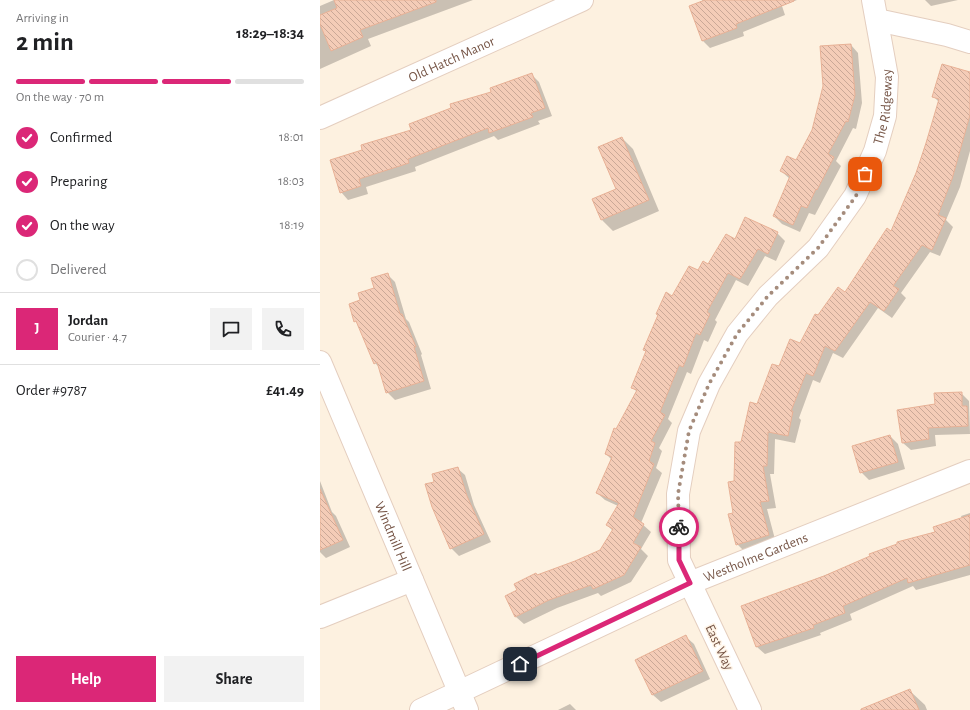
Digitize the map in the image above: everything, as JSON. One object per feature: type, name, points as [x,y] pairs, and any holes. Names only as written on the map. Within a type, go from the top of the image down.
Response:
[{"type":"street","name":"Old Hatch Manor","points":[[320,118],[554,6],[582,0]]},
{"type":"street","points":[[875,10],[970,42]]},
{"type":"street","name":"The Ridgeway","points":[[690,583],[679,560],[678,494],[689,431],[709,384],[737,334],[768,296],[818,248],[856,196],[875,151],[885,116],[887,77],[875,10]]},
{"type":"street","name":"Windmill Hill","points":[[320,362],[463,701]]},
{"type":"street","name":"Westholme Gardens","points":[[421,710],[463,701],[690,583],[970,471]]},
{"type":"street","points":[[320,617],[412,580]]},
{"type":"street","name":"East Way","points":[[690,583],[750,710]]},
{"type":"building","points":[[334,0],[436,0],[436,2],[360,30],[363,37],[331,51],[320,24],[320,15],[337,8]]},
{"type":"building","points":[[705,0],[794,1],[736,24],[737,28],[702,41],[689,6]]},
{"type":"building","points":[[851,44],[855,95],[848,122],[846,121],[828,154],[834,157],[817,190],[816,189],[807,208],[801,206],[793,225],[773,216],[790,176],[780,171],[787,156],[796,160],[812,130],[823,86],[820,46]]},
{"type":"building","points":[[942,64],[970,72],[970,115],[952,179],[938,215],[946,218],[932,250],[922,245],[893,286],[899,289],[884,311],[870,302],[835,351],[825,346],[813,376],[806,373],[791,411],[793,411],[788,436],[768,432],[767,466],[763,466],[769,501],[760,502],[769,535],[736,545],[728,514],[733,513],[728,482],[734,481],[735,442],[741,442],[750,402],[757,404],[772,364],[779,366],[790,339],[800,343],[815,314],[818,315],[838,287],[845,292],[887,228],[891,231],[916,173],[926,143],[939,99],[932,97]]},
{"type":"building","points":[[532,73],[545,108],[531,113],[533,117],[489,133],[488,128],[408,159],[409,163],[359,179],[361,186],[340,193],[330,160],[362,150],[361,145],[411,130],[409,124],[451,108],[450,104],[491,92],[490,88]]},
{"type":"building","points":[[622,137],[649,200],[601,220],[592,199],[616,189],[598,147]]},
{"type":"building","points":[[745,217],[778,232],[768,254],[758,249],[740,279],[728,273],[707,312],[710,314],[700,335],[696,333],[683,367],[679,365],[660,412],[665,415],[651,441],[655,443],[649,461],[654,464],[633,517],[644,524],[633,543],[641,547],[624,575],[593,589],[591,585],[549,600],[515,617],[505,596],[517,590],[514,584],[536,573],[537,575],[600,550],[613,529],[606,525],[619,503],[596,493],[612,457],[605,454],[614,428],[616,429],[637,390],[631,388],[646,351],[643,350],[658,315],[656,314],[666,292],[672,296],[689,266],[698,270],[703,261],[708,264],[726,234],[735,239]]},
{"type":"building","points":[[388,273],[400,314],[402,314],[416,347],[414,347],[424,381],[386,393],[377,362],[374,364],[356,321],[354,322],[349,304],[360,300],[358,293],[374,288],[371,278]]},
{"type":"building","points":[[962,392],[962,406],[967,406],[968,426],[928,428],[929,439],[902,443],[897,410],[935,404],[934,393]]},
{"type":"building","points":[[890,435],[898,462],[860,473],[852,446]]},
{"type":"building","points":[[458,467],[467,496],[484,534],[450,549],[432,507],[425,484],[434,482],[432,474]]},
{"type":"building","points":[[320,489],[343,540],[320,550]]},
{"type":"building","points":[[970,515],[970,565],[908,583],[907,578],[843,606],[845,613],[813,625],[814,628],[756,647],[741,606],[824,576],[870,556],[869,554],[897,544],[897,542],[935,532],[933,527]]},
{"type":"building","points":[[686,635],[703,671],[652,695],[635,660]]},
{"type":"building","points":[[910,689],[919,710],[861,710],[861,709]]},
{"type":"way so far","points":[[679,527],[678,494],[689,431],[709,384],[737,334],[768,296],[818,248],[856,196],[865,174]]},
{"type":"route","points":[[520,664],[690,583],[679,560],[679,527]]}]
